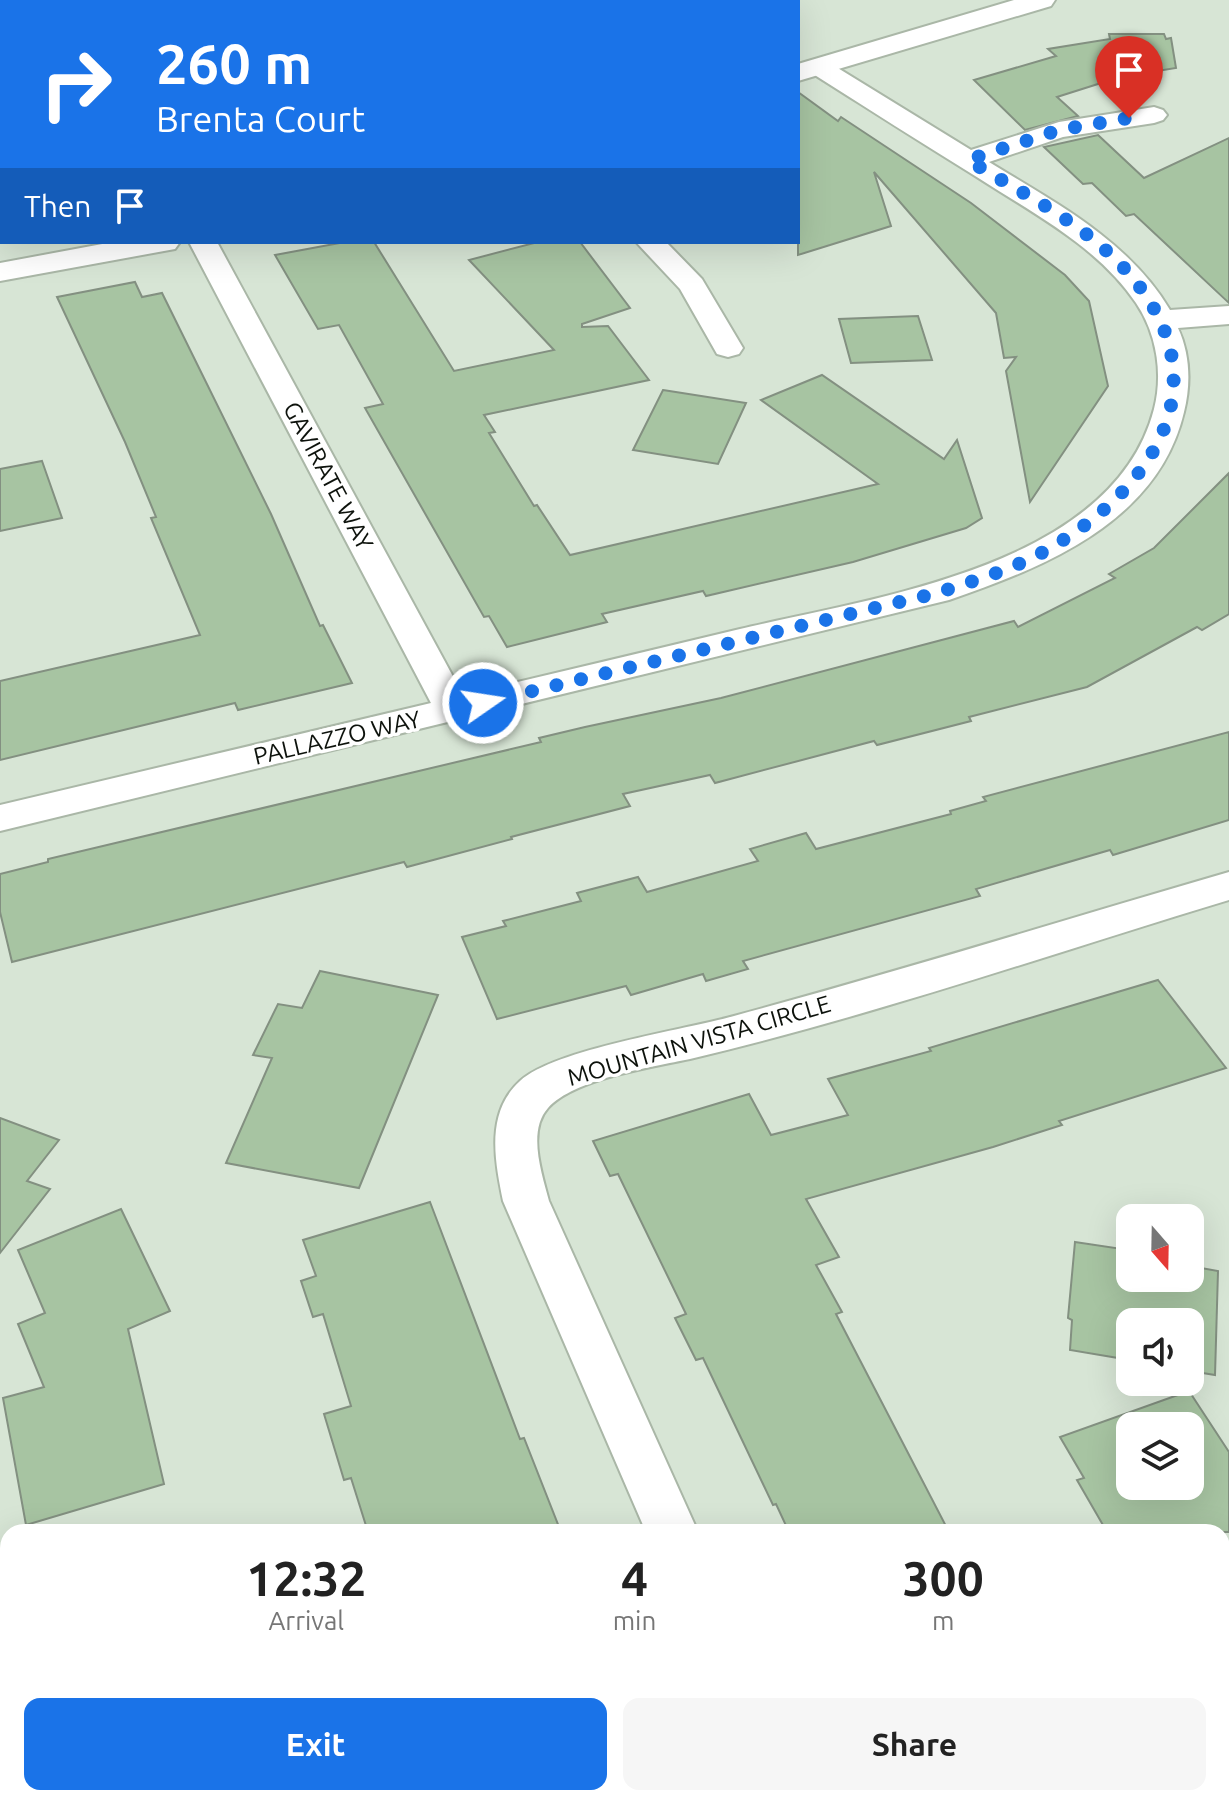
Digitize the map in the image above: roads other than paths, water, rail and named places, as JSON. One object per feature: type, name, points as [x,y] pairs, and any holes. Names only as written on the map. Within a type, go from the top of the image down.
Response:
[{"type":"street","points":[[808,70],[1042,0]]},
{"type":"street","name":"PALLAZZO WAY","points":[[0,818],[937,593],[1004,570],[1044,551],[1093,520],[1132,485],[1164,434],[1171,409],[1174,370],[1160,320],[1130,275],[1098,244],[968,160],[808,70]]},
{"type":"street","points":[[968,160],[1059,130],[1154,115]]},
{"type":"street","points":[[0,272],[153,244]]},
{"type":"street","name":"GAVIRATE WAY","points":[[204,244],[453,710]]},
{"type":"street","points":[[652,244],[692,285],[728,348]]},
{"type":"street","points":[[1160,320],[1229,315]]},
{"type":"street","name":"MOUNTAIN VISTA CIRCLE","points":[[668,1524],[526,1201],[516,1156],[517,1124],[535,1092],[569,1074],[731,1032],[1229,886]]}]
